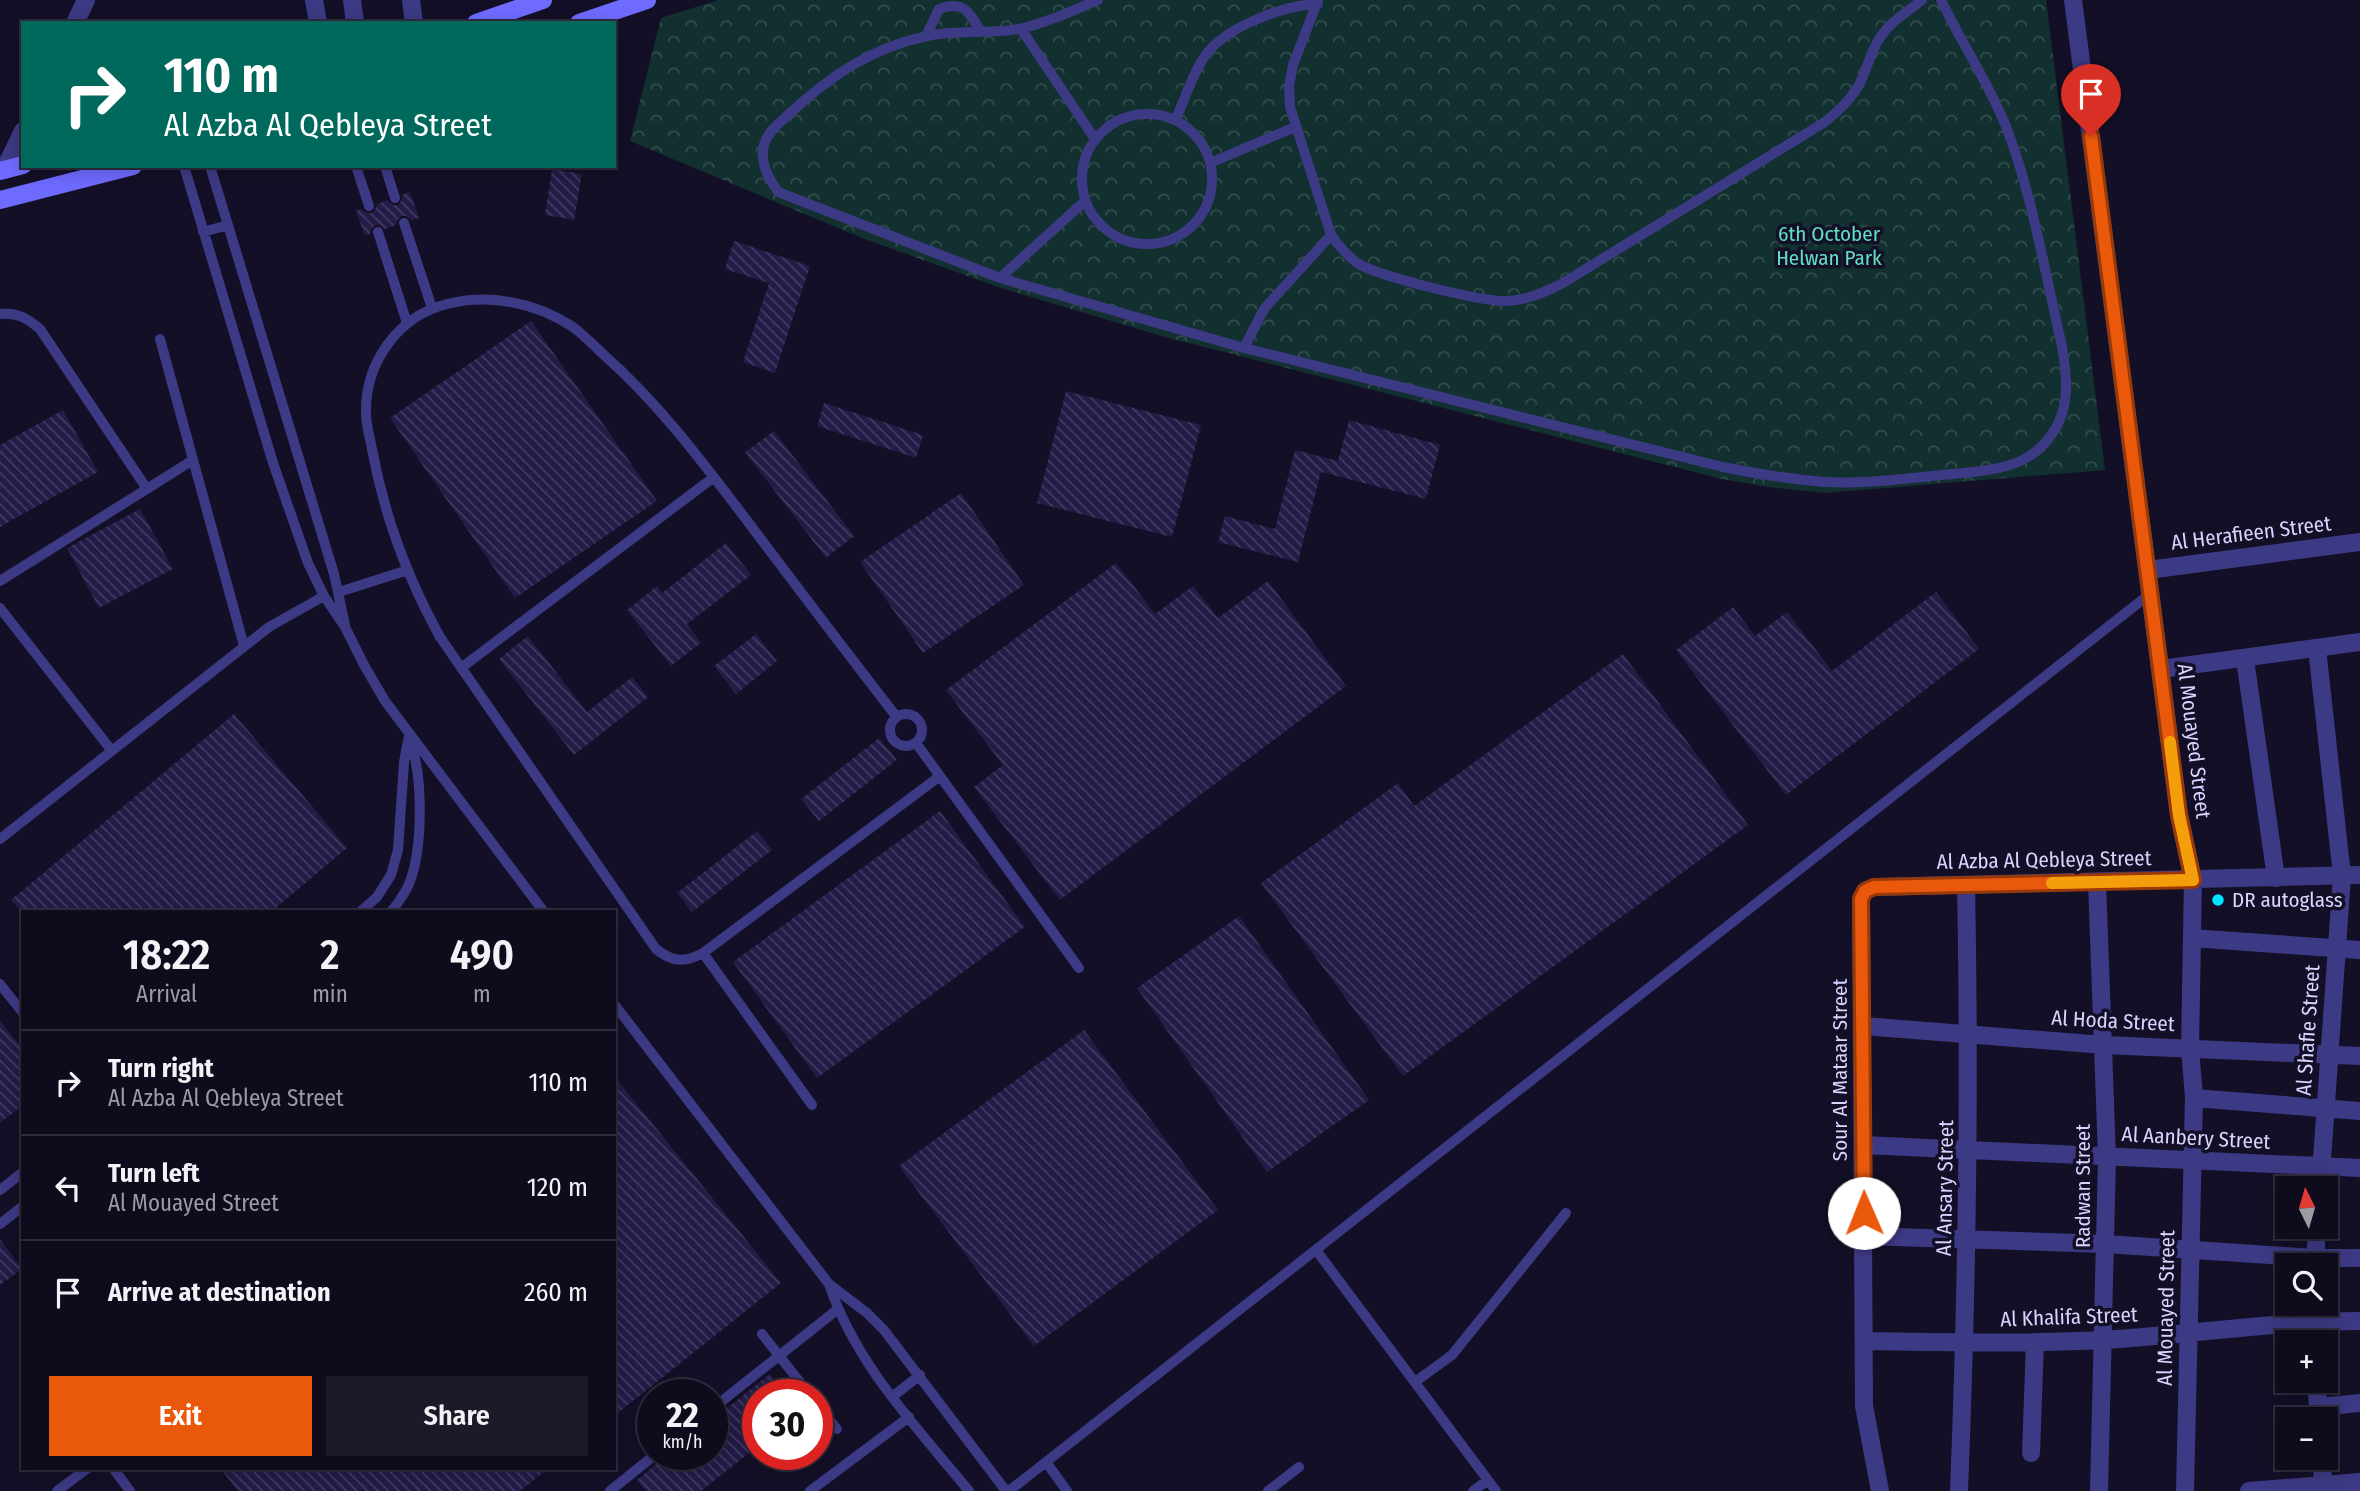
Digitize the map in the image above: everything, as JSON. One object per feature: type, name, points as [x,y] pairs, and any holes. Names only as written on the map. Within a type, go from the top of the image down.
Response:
[{"type":"main road","points":[[482,21],[543,0]]},
{"type":"main road","points":[[585,21],[647,0]]},
{"type":"main road","points":[[2,170],[21,165]]},
{"type":"main road","points":[[0,200],[125,168]]},
{"type":"street","points":[[76,21],[86,0]]},
{"type":"street","points":[[314,0],[318,21]]},
{"type":"street","points":[[352,0],[355,21]]},
{"type":"street","points":[[411,0],[414,21]]},
{"type":"street","name":"Al Mouayed Street","points":[[2073,0],[2179,815],[2193,880],[2190,1048],[2194,1098],[2185,1491]]},
{"type":"street","points":[[2,170],[21,135]]},
{"type":"street","name":"Al Herafieen Street","points":[[2148,570],[2360,542]]},
{"type":"street","points":[[2161,669],[2360,642]]},
{"type":"street","name":"Al Shafie Street","points":[[2317,649],[2342,876],[2321,1176]]},
{"type":"street","points":[[2245,659],[2276,878]]},
{"type":"street","name":"Al Azba Al Qebleya Street","points":[[1861,899],[1865,891],[1874,887],[2360,875]]},
{"type":"street","name":"Radwan Street","points":[[2097,882],[2107,1157],[2099,1491]]},
{"type":"street","name":"Al Ansary Street","points":[[1959,1491],[1967,1240],[1969,1035],[1966,885]]},
{"type":"street","name":"Sour Al Mataar Street","points":[[1861,899],[1865,1423],[1880,1491]]},
{"type":"street","points":[[2192,938],[2360,950]]},
{"type":"street","name":"Al Hoda Street","points":[[1863,1026],[2104,1045],[2360,1056]]},
{"type":"street","points":[[2194,1098],[2360,1111]]},
{"type":"street","name":"Al Aanbery Street","points":[[1863,1145],[2360,1168]]},
{"type":"street","points":[[1864,1236],[2106,1244],[2275,1258]]},
{"type":"street","points":[[2338,1260],[2360,1258]]},
{"type":"street","name":"Al Khalifa Street","points":[[1864,1341],[1965,1343],[2104,1340],[2188,1334],[2289,1316]]},
{"type":"street","name":"Al Khalifa Street","points":[[2333,1316],[2360,1321]]},
{"type":"street","points":[[2031,1453],[2035,1342]]},
{"type":"street","points":[[2338,1408],[2360,1403]]},
{"type":"street","points":[[2322,1470],[2324,1488]]},
{"type":"street","points":[[2249,1491],[2324,1488],[2360,1482]]},
{"type":"lane","points":[[1098,0],[1045,23],[1021,29],[926,36],[850,65],[816,88],[770,131],[762,152],[765,174],[778,192],[1000,278],[1244,348],[1723,467],[1774,477],[1826,482],[1878,482],[2003,469],[2030,456],[2052,435],[2065,407],[2067,376],[2062,346],[2019,162],[1988,84],[1957,33],[1941,0]]},
{"type":"lane","points":[[1318,2],[1293,65],[1289,86],[1290,107],[1331,236],[1343,252],[1359,264],[1377,272],[1477,299],[1507,301],[1536,296],[1575,276],[1825,122],[1845,104],[1860,83],[1881,35],[1898,17],[1922,0]]},
{"type":"lane","points":[[1175,120],[1204,57],[1216,44],[1230,34],[1284,9],[1318,2]]},
{"type":"lane","points":[[926,36],[939,9],[951,4],[964,7],[980,30]]},
{"type":"lane","points":[[1021,29],[1095,139]]},
{"type":"lane","points":[[1141,114],[1175,120],[1191,131],[1203,145],[1210,163],[1212,183],[1208,202],[1199,219],[1184,233],[1166,242],[1146,245],[1126,242],[1109,233],[1094,219],[1085,201],[1082,169],[1087,153],[1095,139],[1123,118],[1141,114]]},
{"type":"lane","points":[[1210,163],[1296,127]]},
{"type":"lane","points":[[185,168],[274,463],[308,563],[324,596],[345,627],[363,665],[409,736],[542,910]]},
{"type":"lane","points":[[211,168],[339,592],[345,627]]},
{"type":"lane","points":[[357,168],[369,206]]},
{"type":"lane","points":[[386,168],[395,198]]},
{"type":"lane","points":[[1000,278],[1085,201]]},
{"type":"lane","points":[[404,223],[432,307]]},
{"type":"lane","points":[[204,232],[228,225]]},
{"type":"lane","points":[[377,232],[407,323]]},
{"type":"lane","points":[[1244,348],[1265,309],[1331,236]]},
{"type":"lane","points":[[895,716],[672,424],[626,374],[576,329],[531,306],[469,298],[432,307],[407,323],[384,348],[369,378],[366,414],[389,519],[408,570],[434,626],[461,668],[656,949],[666,957],[679,961],[703,953],[940,776]]},
{"type":"lane","points":[[0,314],[10,313],[27,318],[40,329],[147,489]]},
{"type":"lane","points":[[160,339],[244,646]]},
{"type":"lane","points":[[0,581],[193,460]]},
{"type":"lane","points":[[461,668],[714,477]]},
{"type":"lane","points":[[339,592],[408,570]]},
{"type":"lane","points":[[616,1007],[829,1284],[876,1321],[1008,1491],[2151,593]]},
{"type":"lane","points":[[0,839],[269,627],[324,596]]},
{"type":"lane","points":[[0,608],[112,751]]},
{"type":"lane","points":[[910,713],[917,717],[922,730],[916,743],[909,746],[895,743],[889,729],[895,716],[910,713]]},
{"type":"lane","points":[[362,910],[377,897],[391,875],[398,850],[404,762],[409,736]]},
{"type":"lane","points":[[392,910],[409,885],[416,856],[419,789],[417,761],[409,736]]},
{"type":"lane","points":[[916,743],[1079,968]]},
{"type":"lane","points":[[703,953],[811,1105]]},
{"type":"lane","points":[[0,984],[21,1010]]},
{"type":"lane","points":[[0,1189],[21,1173]]},
{"type":"lane","points":[[0,1224],[21,1208]]},
{"type":"lane","points":[[1415,1382],[1452,1355],[1566,1213]]},
{"type":"lane","points":[[1316,1250],[1496,1491]]},
{"type":"lane","points":[[829,1284],[857,1348],[892,1397],[969,1491]]},
{"type":"lane","points":[[728,1396],[838,1309]]},
{"type":"lane","points":[[762,1334],[797,1379]]},
{"type":"lane","points":[[892,1397],[920,1375]]},
{"type":"lane","points":[[810,1491],[909,1417]]},
{"type":"lane","points":[[833,1425],[836,1429]]},
{"type":"lane","points":[[1046,1462],[1068,1491]]},
{"type":"lane","points":[[1268,1491],[1299,1467]]},
{"type":"lane","points":[[610,1491],[637,1469]]},
{"type":"lane","points":[[57,1491],[85,1470]]},
{"type":"lane","points":[[114,1470],[130,1491]]},
{"type":"lane","points":[[1473,1491],[1488,1480]]},
{"type":"green space","name":"6th October Helwan Park","points":[[718,0],[2046,0],[2105,470],[1825,493],[1769,487],[1722,479],[1165,337],[1001,288],[862,238],[630,141],[661,18]]},
{"type":"building","points":[[552,169],[582,174],[574,220],[545,215]]},
{"type":"building","points":[[410,192],[419,218],[411,220],[401,216],[396,225],[385,229],[375,225],[370,234],[365,236],[356,211],[362,209],[372,213],[377,204],[387,200],[398,205],[402,195]]},
{"type":"building","points":[[734,241],[810,266],[775,373],[743,362],[769,283],[725,269]]},
{"type":"building","points":[[531,321],[657,501],[515,598],[390,418]]},
{"type":"building","points":[[1066,391],[1201,425],[1172,537],[1037,503]]},
{"type":"building","points":[[824,403],[923,435],[916,458],[817,426]]},
{"type":"building","points":[[63,410],[98,472],[0,527],[0,445]]},
{"type":"building","points":[[1349,420],[1440,445],[1426,499],[1321,472],[1298,562],[1218,542],[1225,516],[1275,529],[1295,450],[1338,461]]},
{"type":"building","points":[[774,431],[854,536],[826,558],[745,452]]},
{"type":"building","points":[[961,493],[1024,585],[923,653],[860,562]]},
{"type":"building","points":[[140,509],[173,569],[99,608],[67,548]]},
{"type":"building","points":[[726,543],[751,575],[687,624],[701,643],[671,666],[627,610],[657,586],[662,593]]},
{"type":"building","points":[[1116,563],[1155,614],[1193,586],[1218,618],[1268,581],[1346,686],[1060,900],[974,787],[1003,765],[946,690]]},
{"type":"building","points":[[1936,592],[1979,649],[1786,795],[1676,650],[1733,607],[1755,636],[1787,612],[1832,671]]},
{"type":"building","points":[[756,634],[777,661],[736,694],[714,666]]},
{"type":"building","points":[[528,636],[587,712],[632,677],[648,697],[574,755],[499,659]]},
{"type":"building","points":[[1623,654],[1748,825],[1403,1076],[1261,883],[1398,783],[1414,806]]},
{"type":"building","points":[[234,714],[347,848],[273,910],[21,912],[11,900]]},
{"type":"building","points":[[879,738],[897,760],[819,821],[801,799]]},
{"type":"building","points":[[940,811],[1025,927],[817,1078],[733,962]]},
{"type":"building","points":[[757,831],[772,850],[692,912],[677,893]]},
{"type":"building","points":[[1239,916],[1369,1100],[1267,1172],[1137,988]]},
{"type":"building","points":[[0,1021],[21,1047],[21,1107],[0,1123]]},
{"type":"building","points":[[1084,1030],[1218,1210],[1034,1346],[899,1166]]},
{"type":"building","points":[[616,1078],[781,1283],[660,1379],[637,1379],[637,1398],[616,1414]]},
{"type":"building","points":[[0,1239],[21,1270],[0,1285]]},
{"type":"building","points":[[742,1396],[742,1459],[728,1470],[728,1407]]},
{"type":"building","points":[[222,1470],[546,1470],[520,1491],[238,1491]]},
{"type":"building","points":[[649,1470],[728,1470],[701,1491],[646,1491],[637,1480]]},
{"type":"slow traffic","points":[[2052,883],[2193,880],[2179,815],[2170,742]]},
{"type":"place","name":"DR autoglass","points":[[2218,900]]},
{"type":"route","points":[[1864,1213],[1861,899],[1865,891],[1874,887],[2193,880],[2179,815],[2091,136]]}]
